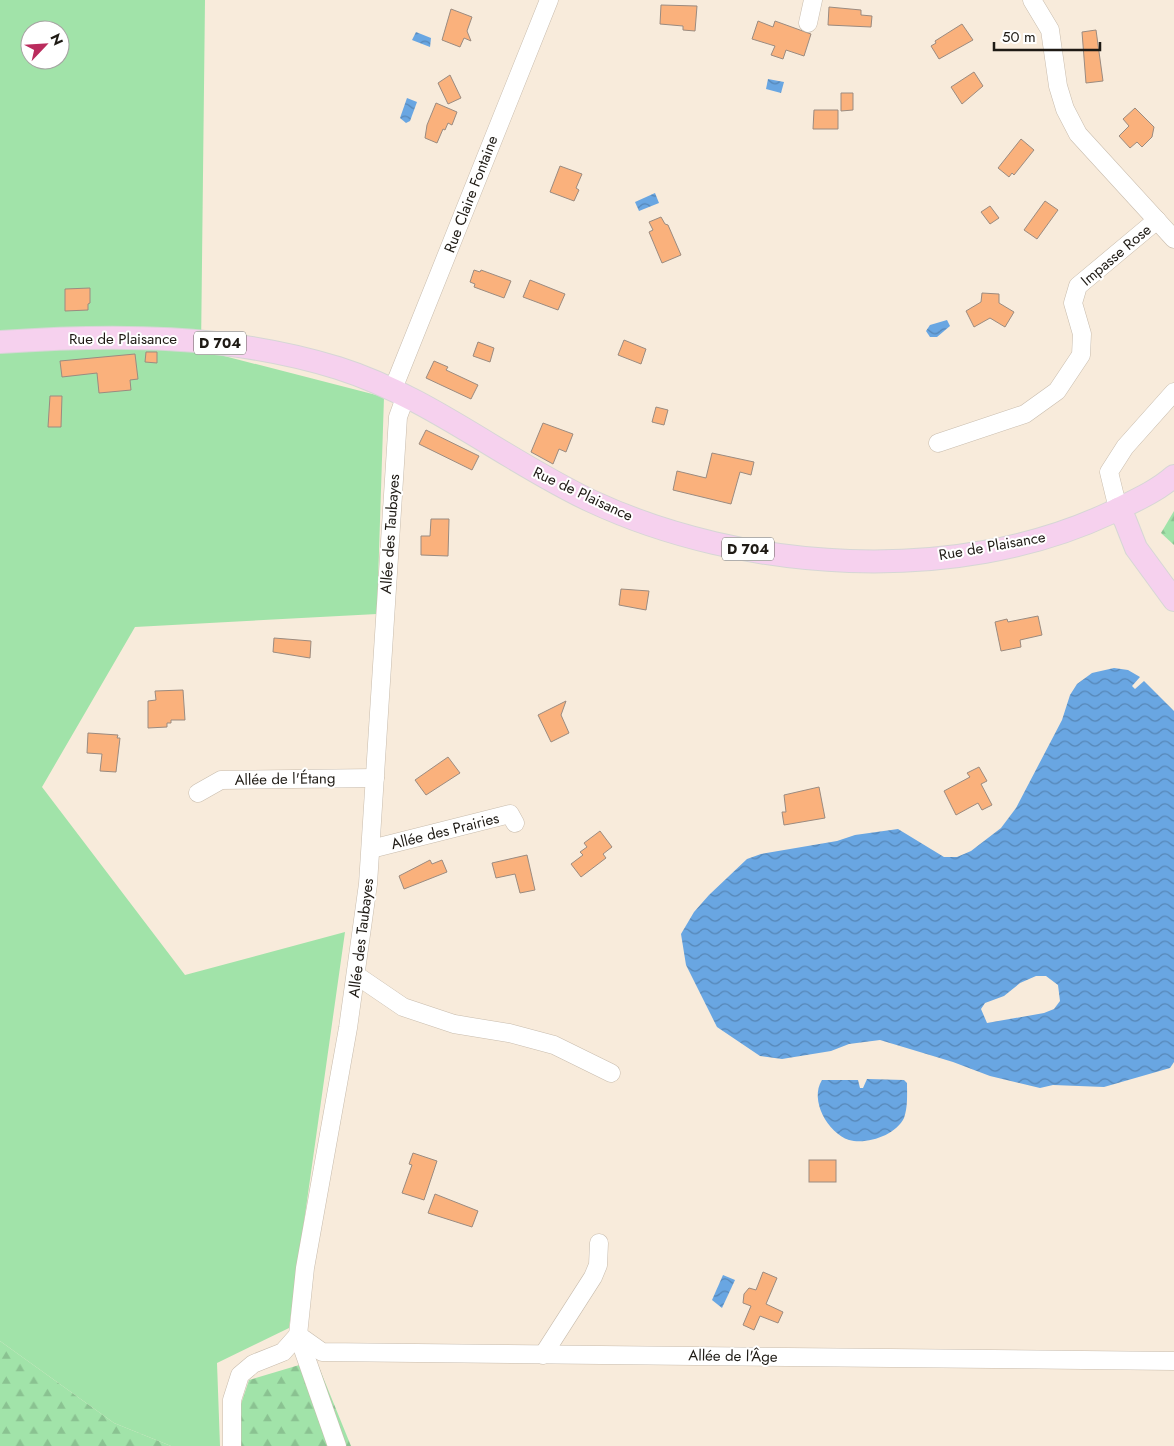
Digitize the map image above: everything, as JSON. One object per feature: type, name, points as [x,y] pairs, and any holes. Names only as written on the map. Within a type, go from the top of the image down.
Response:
[{"type":"main road","name":"Rue de Plaisance","points":[[0,342],[103,337],[157,337],[202,340],[282,354],[340,369],[400,392],[442,414],[528,468],[594,502],[672,531],[772,554],[860,561],[950,556],[990,550],[1050,536],[1085,525],[1142,497],[1174,476]]},
{"type":"main road","points":[[1118,509],[1125,520],[1136,548],[1174,600]]},
{"type":"street","name":"Rue Claire Fontaine","points":[[400,392],[549,0]]},
{"type":"street","points":[[808,23],[813,0]]},
{"type":"street","points":[[1032,0],[1050,30],[1064,108],[1078,134],[1174,239]]},
{"type":"street","name":"Impasse Rose","points":[[938,443],[1025,414],[1057,391],[1080,355],[1082,334],[1073,303],[1078,286],[1157,220]]},
{"type":"street","name":"Allée des Taubayes","points":[[298,1334],[305,1268],[348,1028],[368,884],[400,392]]},
{"type":"street","points":[[1118,509],[1109,472],[1126,447],[1174,392]]},
{"type":"street","name":"Allée de l'Étang","points":[[198,792],[221,780],[375,778]]},
{"type":"street","name":"Allée des Prairies","points":[[371,849],[510,814],[515,823]]},
{"type":"street","points":[[356,975],[403,1007],[454,1024],[509,1033],[554,1044],[611,1073]]},
{"type":"street","points":[[543,1355],[593,1277],[598,1265],[599,1243]]},
{"type":"street","points":[[232,1446],[232,1400],[240,1375],[253,1364],[283,1352],[298,1334]]},
{"type":"street","points":[[298,1334],[337,1446]]},
{"type":"street","name":"Allée de l'Âge","points":[[298,1334],[322,1352],[1174,1361]]},
{"type":"green space","points":[[0,0],[205,0],[201,350],[384,397],[377,614],[135,627],[42,787],[185,975],[345,932],[289,1328],[217,1363],[220,1446],[171,1446],[114,1423],[0,1341]]},
{"type":"green space","points":[[1174,511],[1174,545],[1161,533]]},
{"type":"green space","points":[[0,1341],[114,1423],[171,1446],[0,1446]]},
{"type":"green space","points":[[316,1360],[351,1446],[227,1446],[249,1380]]},
{"type":"water","points":[[416,32],[431,38],[430,47],[412,40]]},
{"type":"water","points":[[768,79],[784,82],[781,93],[766,89]]},
{"type":"water","points":[[407,98],[417,102],[410,121],[406,123],[400,118]]},
{"type":"water","points":[[655,193],[659,203],[639,211],[635,202]]},
{"type":"water","points":[[947,320],[950,326],[937,337],[930,337],[926,331],[930,325]]},
{"type":"water","points":[[1114,668],[1128,670],[1140,677],[1132,686],[1135,689],[1144,681],[1174,711],[1174,1062],[1170,1068],[1104,1087],[1053,1085],[1040,1088],[990,1076],[953,1062],[880,1040],[849,1044],[831,1051],[782,1059],[760,1056],[717,1027],[686,965],[681,934],[694,912],[747,859],[761,854],[837,841],[855,835],[898,829],[944,857],[957,857],[971,851],[1001,828],[1016,808],[1062,720],[1070,695],[1077,684],[1092,673]],"holes":[[[1036,976],[1046,976],[1058,985],[1060,1001],[1054,1009],[1044,1013],[987,1023],[981,1009],[985,1003],[1004,996],[1020,983]]]},
{"type":"water","points":[[867,1079],[904,1080],[907,1083],[904,1118],[888,1134],[872,1140],[849,1140],[834,1130],[823,1115],[819,1106],[819,1088],[822,1080],[858,1080],[860,1088],[863,1088]]},
{"type":"water","points":[[723,1275],[735,1280],[722,1308],[712,1300]]},
{"type":"building","points":[[661,5],[697,6],[695,31],[683,30],[683,26],[660,24]]},
{"type":"building","points":[[829,7],[861,10],[861,15],[872,16],[871,27],[828,25]]},
{"type":"building","points":[[451,9],[472,17],[467,31],[471,41],[464,38],[460,47],[442,40]]},
{"type":"building","points":[[758,21],[773,27],[775,21],[811,34],[804,56],[786,50],[783,59],[771,55],[775,46],[752,39]]},
{"type":"building","points":[[962,24],[973,40],[939,59],[931,46],[936,43],[935,41]]},
{"type":"building","points":[[1096,30],[1103,81],[1086,83],[1082,32]]},
{"type":"building","points":[[974,72],[983,86],[962,104],[951,87]]},
{"type":"building","points":[[450,75],[461,98],[448,104],[438,83]]},
{"type":"building","points":[[841,93],[853,93],[853,110],[841,111]]},
{"type":"building","points":[[436,103],[457,112],[452,125],[448,123],[445,130],[443,129],[437,143],[425,138],[427,125]]},
{"type":"building","points":[[1135,108],[1154,127],[1152,137],[1142,147],[1137,142],[1130,148],[1119,136],[1129,126],[1123,119]]},
{"type":"building","points":[[814,110],[838,110],[838,129],[813,129]]},
{"type":"building","points":[[1021,139],[1034,150],[1014,175],[1012,173],[1009,177],[998,168]]},
{"type":"building","points":[[560,166],[582,174],[576,188],[579,190],[574,201],[550,192]]},
{"type":"building","points":[[1045,201],[1058,210],[1037,239],[1024,230]]},
{"type":"building","points":[[990,206],[999,218],[990,224],[981,212]]},
{"type":"building","points":[[661,217],[665,224],[668,225],[681,255],[662,263],[649,232],[653,230],[649,222]]},
{"type":"building","points":[[474,270],[480,272],[481,270],[511,281],[504,298],[474,287],[475,284],[470,282]]},
{"type":"building","points":[[530,280],[565,294],[558,310],[523,297]]},
{"type":"building","points":[[90,288],[88,310],[65,311],[65,289]]},
{"type":"building","points":[[982,293],[999,294],[999,303],[1014,312],[1005,327],[990,318],[974,327],[966,311],[981,302]]},
{"type":"building","points":[[624,340],[646,349],[641,364],[618,355]]},
{"type":"building","points":[[478,342],[494,348],[490,362],[473,356]]},
{"type":"building","points":[[146,352],[157,352],[157,363],[145,362]]},
{"type":"building","points":[[135,354],[138,379],[130,380],[131,390],[99,393],[97,373],[62,377],[60,361]]},
{"type":"building","points":[[434,361],[448,367],[446,370],[478,385],[471,399],[426,378]]},
{"type":"building","points":[[50,396],[62,396],[61,427],[48,427]]},
{"type":"building","points":[[656,407],[668,410],[664,425],[652,422]]},
{"type":"building","points":[[543,423],[573,434],[566,452],[559,449],[553,464],[531,452]]},
{"type":"building","points":[[426,430],[479,456],[472,470],[419,444]]},
{"type":"building","points":[[712,453],[754,462],[751,475],[740,472],[731,504],[673,490],[677,471],[706,478]]},
{"type":"building","points":[[431,519],[449,519],[448,556],[421,555],[421,536],[430,536]]},
{"type":"building","points":[[621,589],[649,591],[646,610],[619,605]]},
{"type":"building","points":[[1038,616],[1042,635],[1020,640],[1021,647],[1001,651],[995,622],[1007,619],[1008,622]]},
{"type":"building","points":[[274,638],[311,641],[310,658],[273,652]]},
{"type":"building","points":[[183,690],[185,720],[171,720],[171,723],[167,723],[167,727],[148,728],[148,701],[156,700],[155,691]]},
{"type":"building","points":[[566,701],[561,715],[569,733],[551,742],[538,715]]},
{"type":"building","points":[[88,733],[118,735],[117,738],[120,738],[116,772],[100,771],[102,754],[87,753]]},
{"type":"building","points":[[448,757],[460,773],[426,795],[415,780]]},
{"type":"building","points":[[979,767],[987,781],[981,784],[992,805],[982,810],[978,803],[956,815],[944,791],[970,777],[967,773]]},
{"type":"building","points":[[819,787],[825,818],[784,825],[782,812],[786,812],[784,795]]},
{"type":"building","points":[[600,831],[612,847],[603,854],[606,858],[581,877],[571,864],[583,855],[580,852],[587,847],[584,843]]},
{"type":"building","points":[[527,855],[535,890],[520,893],[515,874],[496,878],[492,863]]},
{"type":"building","points":[[430,860],[432,864],[442,860],[447,872],[404,889],[399,876]]},
{"type":"building","points":[[413,1153],[437,1161],[424,1200],[402,1193],[412,1165],[409,1164]]},
{"type":"building","points":[[809,1160],[836,1160],[836,1182],[809,1182]]},
{"type":"building","points":[[435,1194],[478,1211],[472,1227],[428,1213]]},
{"type":"building","points":[[763,1272],[777,1278],[766,1304],[783,1312],[778,1323],[760,1316],[754,1330],[743,1325],[751,1306],[743,1303],[744,1294],[749,1288],[756,1290]]}]
